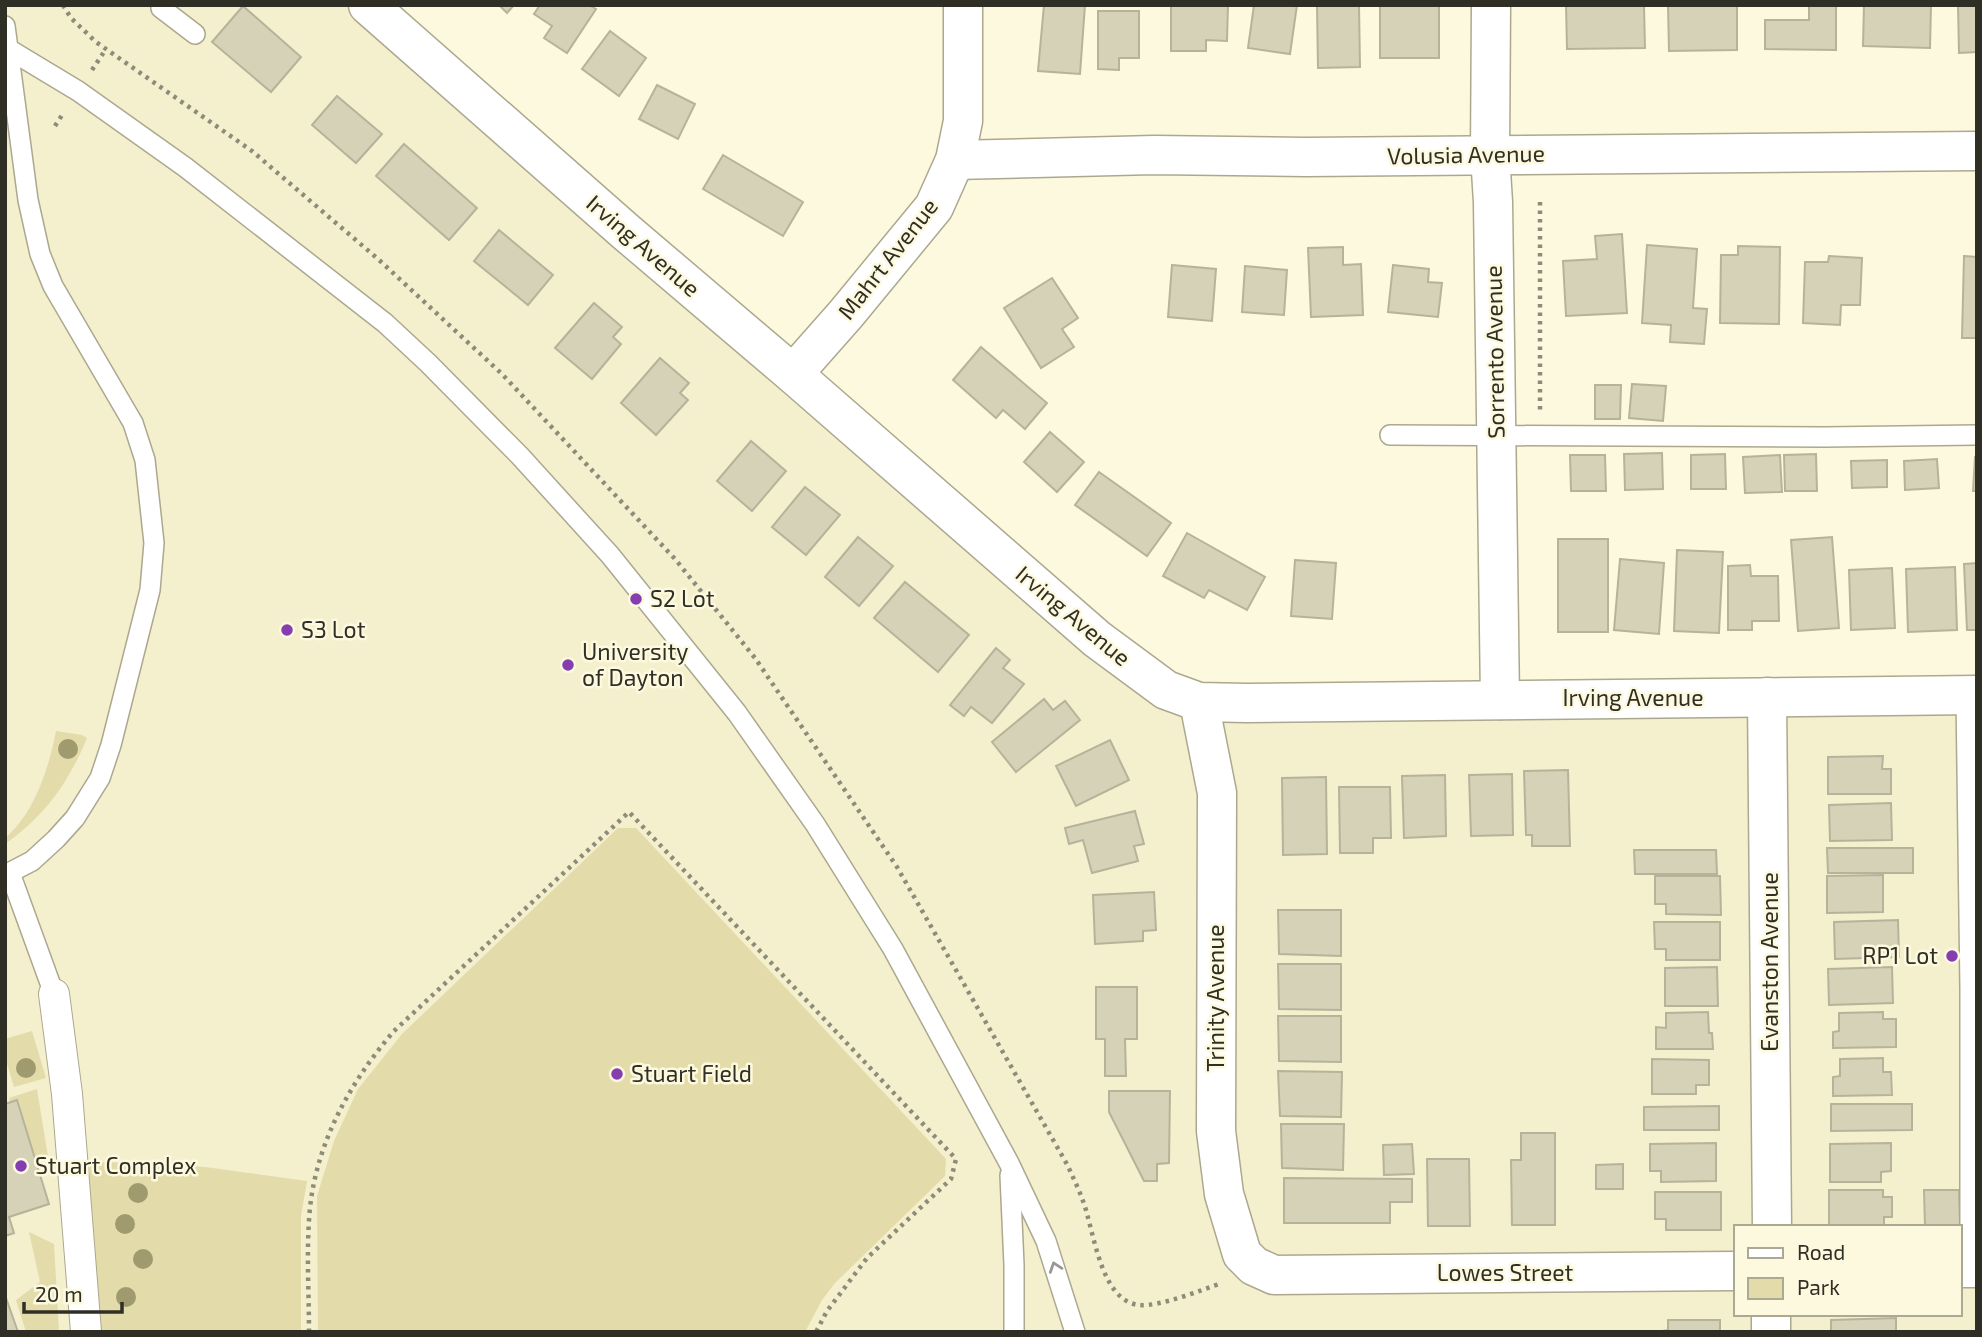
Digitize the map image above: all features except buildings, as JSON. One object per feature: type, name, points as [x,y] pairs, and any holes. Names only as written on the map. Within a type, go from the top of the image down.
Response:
[{"type":"street","name":"Irving Avenue","points":[[368,5],[1097,639],[1166,690],[1199,702],[1247,703],[1971,695]]},
{"type":"street","name":"Mahrt Avenue","points":[[793,374],[934,206],[955,160],[963,121],[963,5]]},
{"type":"street","name":"Sorrento Avenue","points":[[1491,5],[1490,155],[1493,202],[1500,700]]},
{"type":"street","name":"Volusia Avenue","points":[[955,160],[1154,155],[1977,151]]},
{"type":"street","name":"Evanston Avenue","points":[[1767,697],[1772,1225]]},
{"type":"street","name":"Trinity Avenue","points":[[1199,702],[1217,793],[1216,1130],[1223,1181],[1242,1254],[1254,1266],[1274,1275]]},
{"type":"street","points":[[54,993],[67,1094],[86,1332]]},
{"type":"street","name":"Lowes Street","points":[[1274,1275],[1734,1270]]},
{"type":"lane","points":[[160,6],[195,34]]},
{"type":"lane","points":[[5,26],[28,200],[40,254],[53,286],[133,423],[145,460],[154,543],[150,590],[111,745],[100,778],[65,831],[32,861],[8,874],[54,993]]},
{"type":"lane","points":[[10,50],[78,91],[185,167],[385,323],[520,456],[610,555],[737,713],[815,824],[893,949],[1009,1163],[1046,1241],[1075,1332]]},
{"type":"lane","points":[[1390,435],[1977,435]]},
{"type":"lane","points":[[1969,1268],[1973,989],[1971,695]]},
{"type":"lane","points":[[1009,1163],[1014,1332]]},
{"type":"path","points":[[1540,202],[1540,436]]},
{"type":"path","points":[[309,1332],[309,1232],[313,1183],[327,1139],[345,1099],[371,1059],[394,1031],[629,812],[956,1159],[951,1179],[867,1258],[827,1311],[816,1332]]},
{"type":"shaded area","name":"University of Dayton","points":[[5,5],[368,5],[1166,690],[1977,695],[1977,1332],[5,1332]]},
{"type":"green space","points":[[56,731],[87,738],[54,797],[32,822],[5,844],[5,838],[25,816],[39,789]]},
{"type":"green space","name":"Stuart Field","points":[[618,828],[636,828],[946,1159],[945,1176],[835,1283],[822,1300],[805,1332],[318,1332],[317,1196],[334,1141],[358,1089],[402,1034]]},
{"type":"green space","points":[[32,1031],[46,1078],[14,1087],[5,1057],[5,1039]]},
{"type":"green space","points":[[37,1089],[48,1157],[36,1160],[17,1101],[10,1102],[9,1098]]},
{"type":"green space","points":[[106,1162],[205,1167],[307,1181],[301,1216],[301,1332],[100,1332],[86,1164]]},
{"type":"green space","points":[[29,1232],[54,1244],[59,1332],[26,1332],[16,1300],[40,1282]]},
{"type":"place","name":"S2 Lot","points":[[636,599]]},
{"type":"place","name":"S3 Lot","points":[[287,630]]},
{"type":"place","name":"University of Dayton","points":[[568,665]]},
{"type":"place","name":"RP1 Lot","points":[[1952,956]]},
{"type":"place","name":"Stuart Field","points":[[617,1074]]},
{"type":"place","name":"Stuart Complex","points":[[21,1166]]}]
